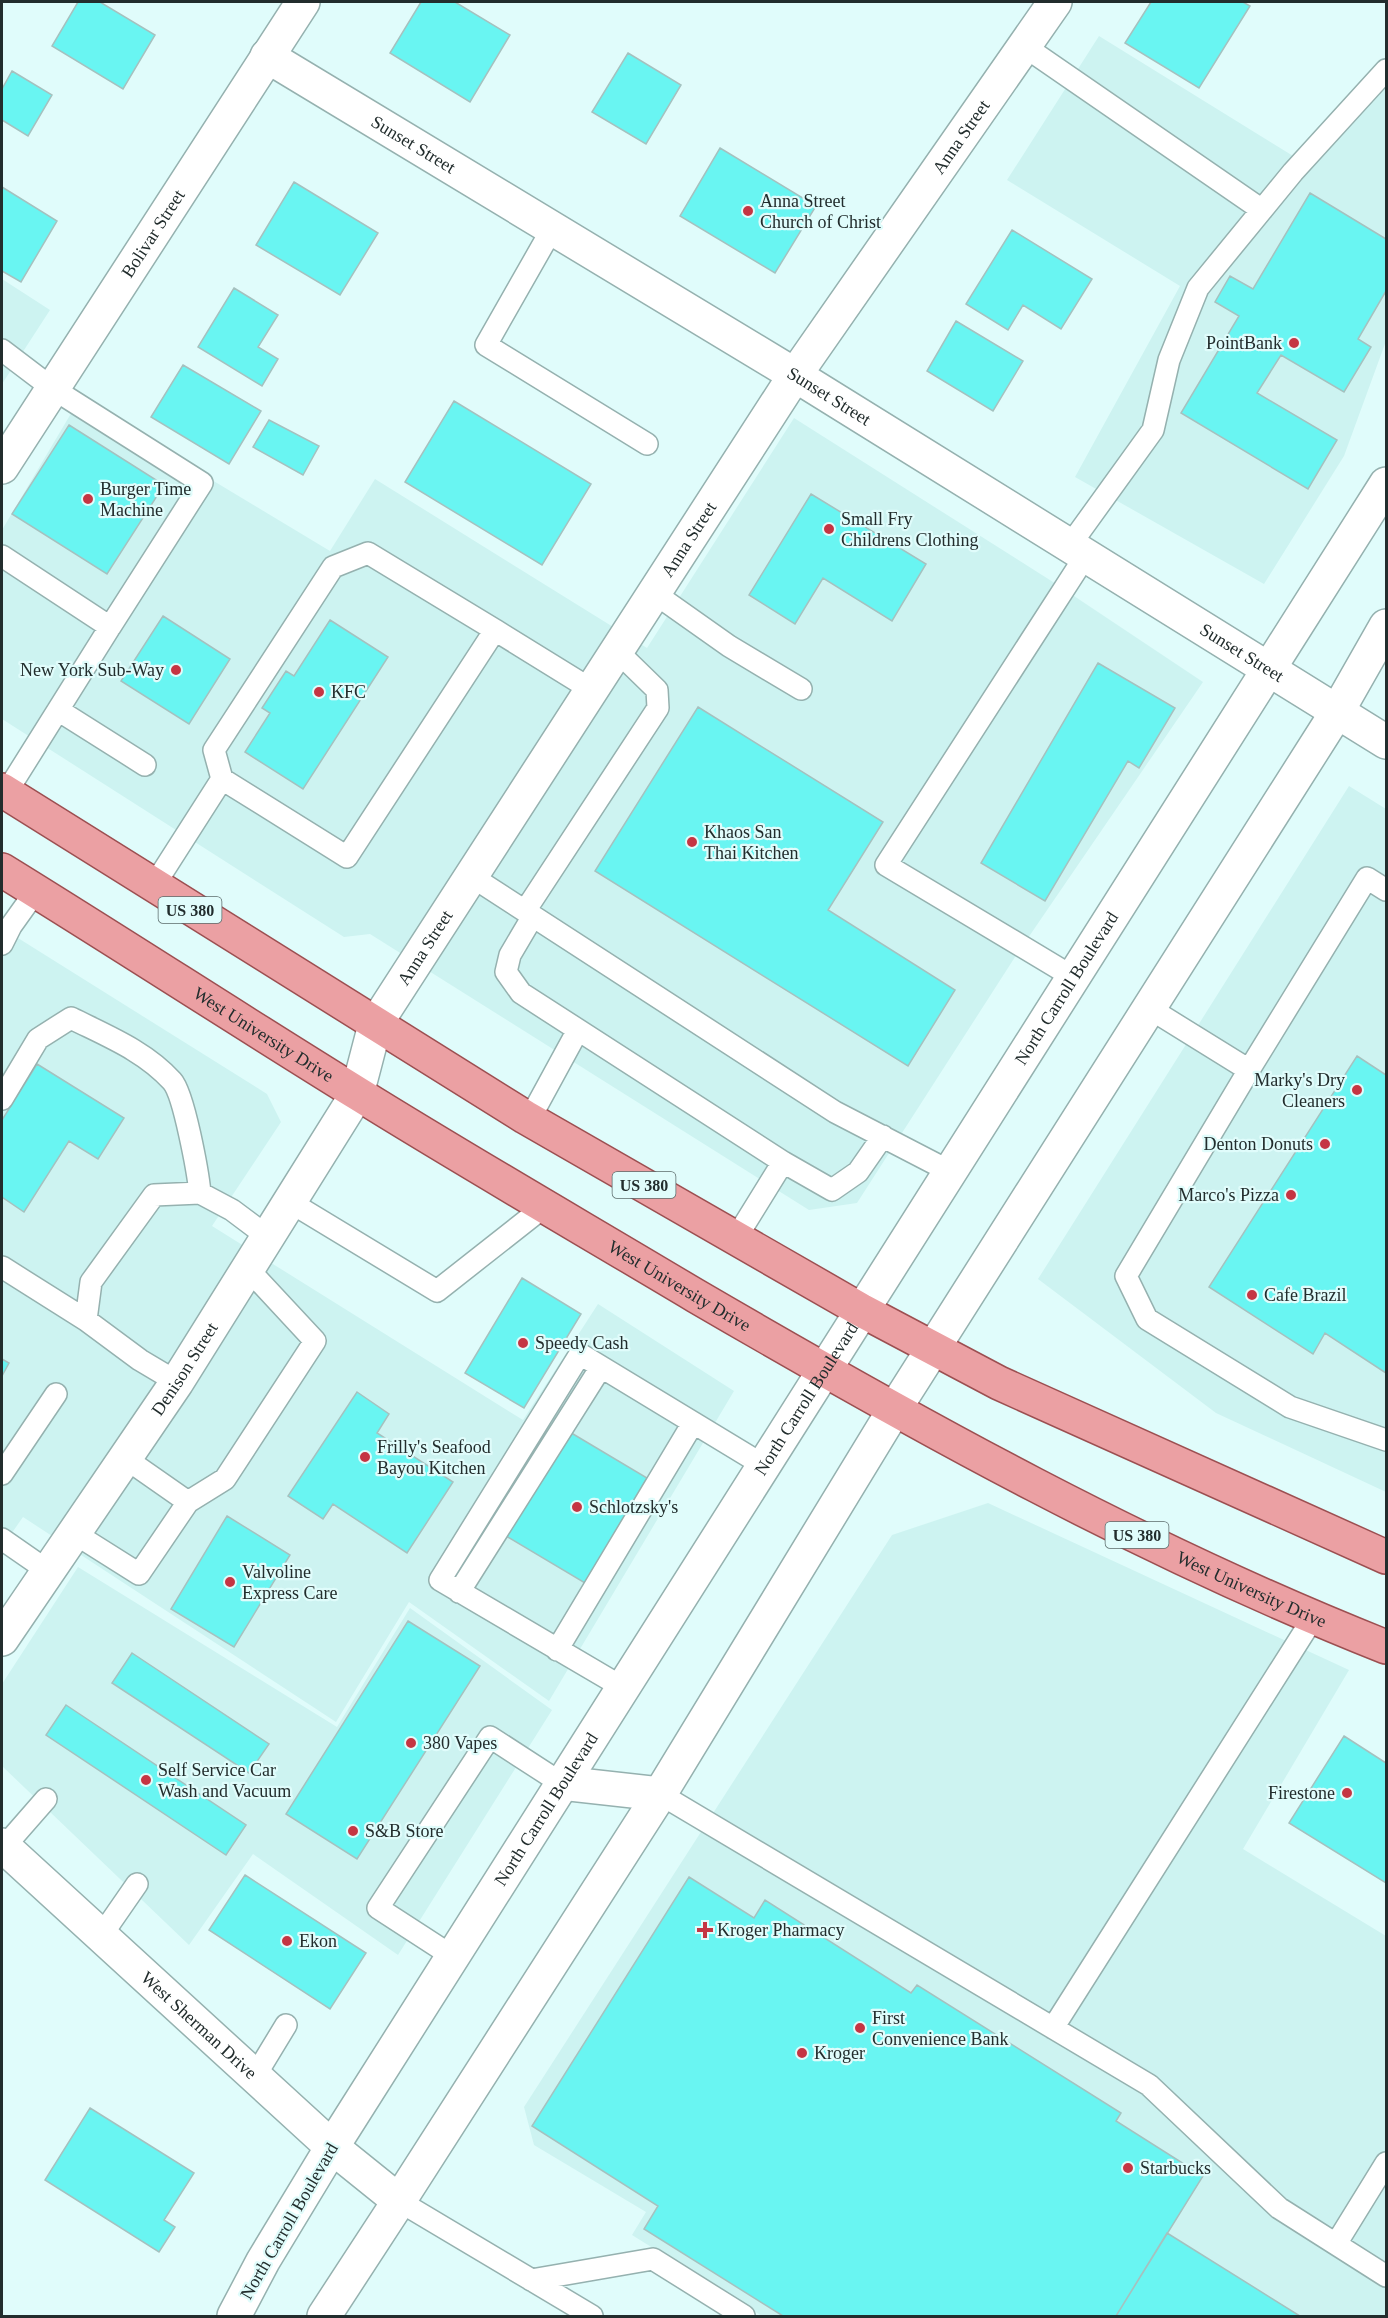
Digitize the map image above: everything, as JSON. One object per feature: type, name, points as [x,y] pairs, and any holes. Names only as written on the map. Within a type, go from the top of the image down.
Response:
[{"type":"main road","name":"US 380","points":[[4,792],[529,1120],[861,1310],[1053,1408],[1386,1557]]},
{"type":"main road","name":"West University Drive","points":[[2,870],[357,1094],[894,1410],[1099,1517],[1313,1618],[1386,1647]]},
{"type":"street","name":"Bolivar Street","points":[[2,467],[303,2]]},
{"type":"street","name":"Anna Street","points":[[357,1094],[375,1025],[795,375],[1055,2]]},
{"type":"street","name":"Sunset Street","points":[[267,57],[795,375],[1386,742]]},
{"type":"street","name":"North Carroll Boulevard","points":[[234,2316],[263,2261],[332,2147],[452,1956],[1386,484]]},
{"type":"street","points":[[324,2316],[660,1794],[894,1410],[1337,712],[1386,626]]},
{"type":"street","name":"Denison Street","points":[[2,1639],[177,1382],[357,1094]]},
{"type":"street","points":[[561,1783],[660,1794]]},
{"type":"street","name":"West Sherman Drive","points":[[3,1846],[332,2147],[399,2201]]},
{"type":"lane","points":[[1024,46],[1262,210]]},
{"type":"lane","points":[[1074,977],[886,864],[1153,430],[1169,360],[1198,288],[1262,210],[1386,70]]},
{"type":"lane","points":[[552,229],[486,345],[647,444]]},
{"type":"lane","points":[[2,350],[52,388],[202,483],[4,792]]},
{"type":"lane","points":[[495,630],[347,857],[222,779],[214,750],[333,567],[368,553],[495,630],[592,690]]},
{"type":"lane","points":[[2,556],[110,627]]},
{"type":"lane","points":[[654,593],[729,646],[801,689]]},
{"type":"lane","points":[[617,651],[657,690],[658,708],[567,847],[529,914],[510,955],[506,972],[521,993],[783,1162],[832,1190],[858,1172],[883,1136]]},
{"type":"lane","points":[[58,710],[145,765]]},
{"type":"lane","points":[[153,887],[222,779]]},
{"type":"lane","points":[[471,876],[835,1112],[949,1171]]},
{"type":"lane","points":[[1386,890],[1367,878],[1126,1276],[1147,1319],[1290,1407],[1386,1440]]},
{"type":"lane","points":[[2,943],[10,926],[36,891]]},
{"type":"lane","points":[[1149,1008],[1249,1070]]},
{"type":"lane","points":[[2,1100],[38,1039],[71,1018],[138,1051],[174,1083],[196,1159],[200,1193]]},
{"type":"lane","points":[[529,1120],[578,1030]]},
{"type":"lane","points":[[736,1238],[783,1162]]},
{"type":"lane","points":[[86,1320],[91,1282],[154,1195],[200,1193],[232,1210],[268,1237]]},
{"type":"lane","points":[[290,1202],[436,1292],[545,1206]]},
{"type":"lane","points":[[2,1267],[86,1320],[140,1360],[177,1382]]},
{"type":"lane","points":[[74,1533],[139,1574],[188,1502],[225,1479],[315,1341],[248,1269]]},
{"type":"lane","points":[[622,1687],[459,1592],[601,1367],[763,1465]]},
{"type":"lane","points":[[2,1474],[56,1394]]},
{"type":"lane","points":[[557,1650],[693,1423]]},
{"type":"lane","points":[[125,1458],[188,1502]]},
{"type":"lane","points":[[2,1539],[48,1570]]},
{"type":"lane","points":[[1053,2028],[1313,1618]]},
{"type":"lane","points":[[452,1956],[378,1908],[490,1737],[561,1783]]},
{"type":"lane","points":[[660,1794],[1149,2085],[1279,2208],[1386,2276]]},
{"type":"lane","points":[[3,1846],[46,1799]]},
{"type":"lane","points":[[101,1936],[137,1884]]},
{"type":"lane","points":[[255,2076],[286,2025]]},
{"type":"lane","points":[[1336,2244],[1386,2163]]},
{"type":"lane","points":[[399,2201],[592,2316]]},
{"type":"lane","points":[[531,2280],[653,2259],[744,2316]]},
{"type":"shaded area","points":[[1099,36],[1311,167],[1386,86],[1386,341],[1344,456],[1264,584],[1075,477],[1180,286],[1007,180]]},
{"type":"shaded area","points":[[2,279],[50,310],[2,384]]},
{"type":"shaded area","points":[[79,400],[330,551],[375,479],[647,648],[794,418],[1053,582],[1203,682],[1015,957],[857,1203],[809,1210],[370,934],[344,937],[2,719],[2,530]]},
{"type":"shaded area","points":[[1349,786],[1386,809],[1386,1492],[1216,1413],[1038,1279]]},
{"type":"shaded area","points":[[2,928],[267,1094],[281,1122],[212,1226],[523,1420],[598,1304],[734,1391],[549,1701],[409,1602],[336,1722],[23,1517],[2,1547]]},
{"type":"shaded area","points":[[988,1503],[1349,1670],[1243,1849],[1386,1936],[1386,2316],[762,2316],[632,2235],[646,2212],[534,2145],[524,2107],[892,1535]]},
{"type":"shaded area","points":[[78,1567],[337,1727],[410,1608],[552,1710],[398,1955],[253,1854],[189,1945],[2,1766],[2,1684]]},
{"type":"building","points":[[78,2],[100,2],[155,35],[123,89],[52,46]]},
{"type":"building","points":[[421,2],[455,2],[510,35],[470,102],[390,53]]},
{"type":"building","points":[[1151,2],[1243,2],[1250,6],[1199,88],[1125,43]]},
{"type":"building","points":[[628,53],[681,85],[646,144],[592,112]]},
{"type":"building","points":[[12,71],[52,95],[28,136],[2,120],[2,89]]},
{"type":"building","name":"Anna Street Church of Christ","points":[[720,148],[816,206],[775,273],[680,216]]},
{"type":"building","points":[[294,182],[378,233],[340,295],[256,245]]},
{"type":"building","points":[[2,187],[57,221],[21,282],[2,271]]},
{"type":"building","name":"PointBank","points":[[1310,193],[1386,239],[1386,291],[1358,339],[1371,347],[1344,392],[1281,355],[1257,393],[1337,440],[1308,489],[1181,413],[1239,316],[1215,302],[1230,276],[1253,289]]},
{"type":"building","points":[[1012,230],[1092,279],[1061,329],[1023,305],[1008,330],[966,304]]},
{"type":"building","points":[[234,288],[278,315],[258,347],[278,359],[262,386],[198,347]]},
{"type":"building","points":[[956,321],[1023,361],[993,411],[927,371]]},
{"type":"building","points":[[183,365],[261,411],[229,464],[151,417]]},
{"type":"building","points":[[454,401],[591,484],[542,565],[405,482]]},
{"type":"building","points":[[269,420],[319,446],[303,475],[253,447]]},
{"type":"building","name":"Burger Time Machine","points":[[69,425],[164,485],[107,574],[12,514]]},
{"type":"building","name":"Small Fry Childrens Clothing","points":[[811,494],[926,564],[892,621],[823,578],[795,624],[749,595]]},
{"type":"building","name":"New York Sub-Way","points":[[163,616],[230,659],[189,724],[121,681]]},
{"type":"building","name":"KFC","points":[[330,620],[388,657],[303,789],[245,752],[270,713],[262,708],[286,671],[294,676]]},
{"type":"building","points":[[1098,663],[1175,708],[1139,768],[1128,761],[1045,901],[981,863]]},
{"type":"building","points":[[698,707],[883,822],[828,910],[955,990],[908,1066],[595,871]]},
{"type":"building","points":[[1357,1056],[1386,1075],[1386,1373],[1325,1333],[1313,1354],[1209,1287]]},
{"type":"building","points":[[37,1064],[124,1118],[98,1159],[69,1141],[24,1212],[2,1197],[2,1120]]},
{"type":"building","name":"Speedy Cash","points":[[522,1278],[581,1314],[524,1408],[465,1373]]},
{"type":"building","points":[[2,1359],[9,1363],[2,1376]]},
{"type":"building","name":"Frilly's Seafood Bayou Kitchen","points":[[357,1392],[389,1414],[377,1433],[453,1482],[407,1553],[333,1504],[323,1519],[288,1496]]},
{"type":"building","name":"Schlotzsky's","points":[[568,1431],[647,1478],[585,1583],[506,1536]]},
{"type":"building","name":"Valvoline Express Care","points":[[227,1516],[290,1555],[234,1647],[171,1609]]},
{"type":"building","points":[[408,1621],[480,1666],[357,1859],[286,1814]]},
{"type":"building","name":"Self Service Car Wash and Vacuum","points":[[132,1653],[269,1744],[249,1773],[112,1683]]},
{"type":"building","name":"Self Service Car Wash and Vacuum","points":[[66,1705],[246,1825],[226,1855],[46,1735]]},
{"type":"building","name":"Firestone","points":[[1344,1736],[1386,1763],[1386,1883],[1289,1823]]},
{"type":"building","name":"Ekon","points":[[245,1875],[366,1953],[330,2009],[209,1930]]},
{"type":"building","name":"Kroger","points":[[689,1877],[754,1918],[765,1900],[911,1993],[917,1985],[1121,2113],[1116,2121],[1203,2176],[1116,2316],[783,2316],[644,2229],[658,2206],[532,2126]]},
{"type":"building","points":[[90,2108],[194,2173],[164,2220],[175,2227],[159,2252],[45,2180]]},
{"type":"building","points":[[1167,2233],[1300,2316],[1116,2316]]},
{"type":"place","name":"Anna Street Church of Christ","points":[[748,211]]},
{"type":"place","name":"PointBank","points":[[1294,343]]},
{"type":"place","name":"Burger Time Machine","points":[[88,499]]},
{"type":"place","name":"Small Fry Childrens Clothing","points":[[829,529]]},
{"type":"place","name":"New York Sub-Way","points":[[176,670]]},
{"type":"place","name":"KFC","points":[[319,692]]},
{"type":"place","name":"Khaos San Thai Kitchen","points":[[692,842]]},
{"type":"place","name":"Marky's Dry Cleaners","points":[[1357,1090]]},
{"type":"place","name":"Denton Donuts","points":[[1325,1144]]},
{"type":"place","name":"Marco's Pizza","points":[[1291,1195]]},
{"type":"place","name":"Cafe Brazil","points":[[1252,1295]]},
{"type":"place","name":"Speedy Cash","points":[[523,1343]]},
{"type":"place","name":"Frilly's Seafood Bayou Kitchen","points":[[365,1457]]},
{"type":"place","name":"Schlotzsky's","points":[[577,1507]]},
{"type":"place","name":"Valvoline Express Care","points":[[230,1582]]},
{"type":"place","name":"380 Vapes","points":[[411,1743]]},
{"type":"place","name":"Self Service Car Wash and Vacuum","points":[[146,1780]]},
{"type":"place","name":"Firestone","points":[[1347,1793]]},
{"type":"place","name":"S&B Store","points":[[353,1831]]},
{"type":"place","name":"Kroger Pharmacy","points":[[705,1930]]},
{"type":"place","name":"Ekon","points":[[287,1941]]},
{"type":"place","name":"First Convenience Bank","points":[[860,2028]]},
{"type":"place","name":"Kroger","points":[[802,2053]]},
{"type":"place","name":"Starbucks","points":[[1128,2168]]}]
